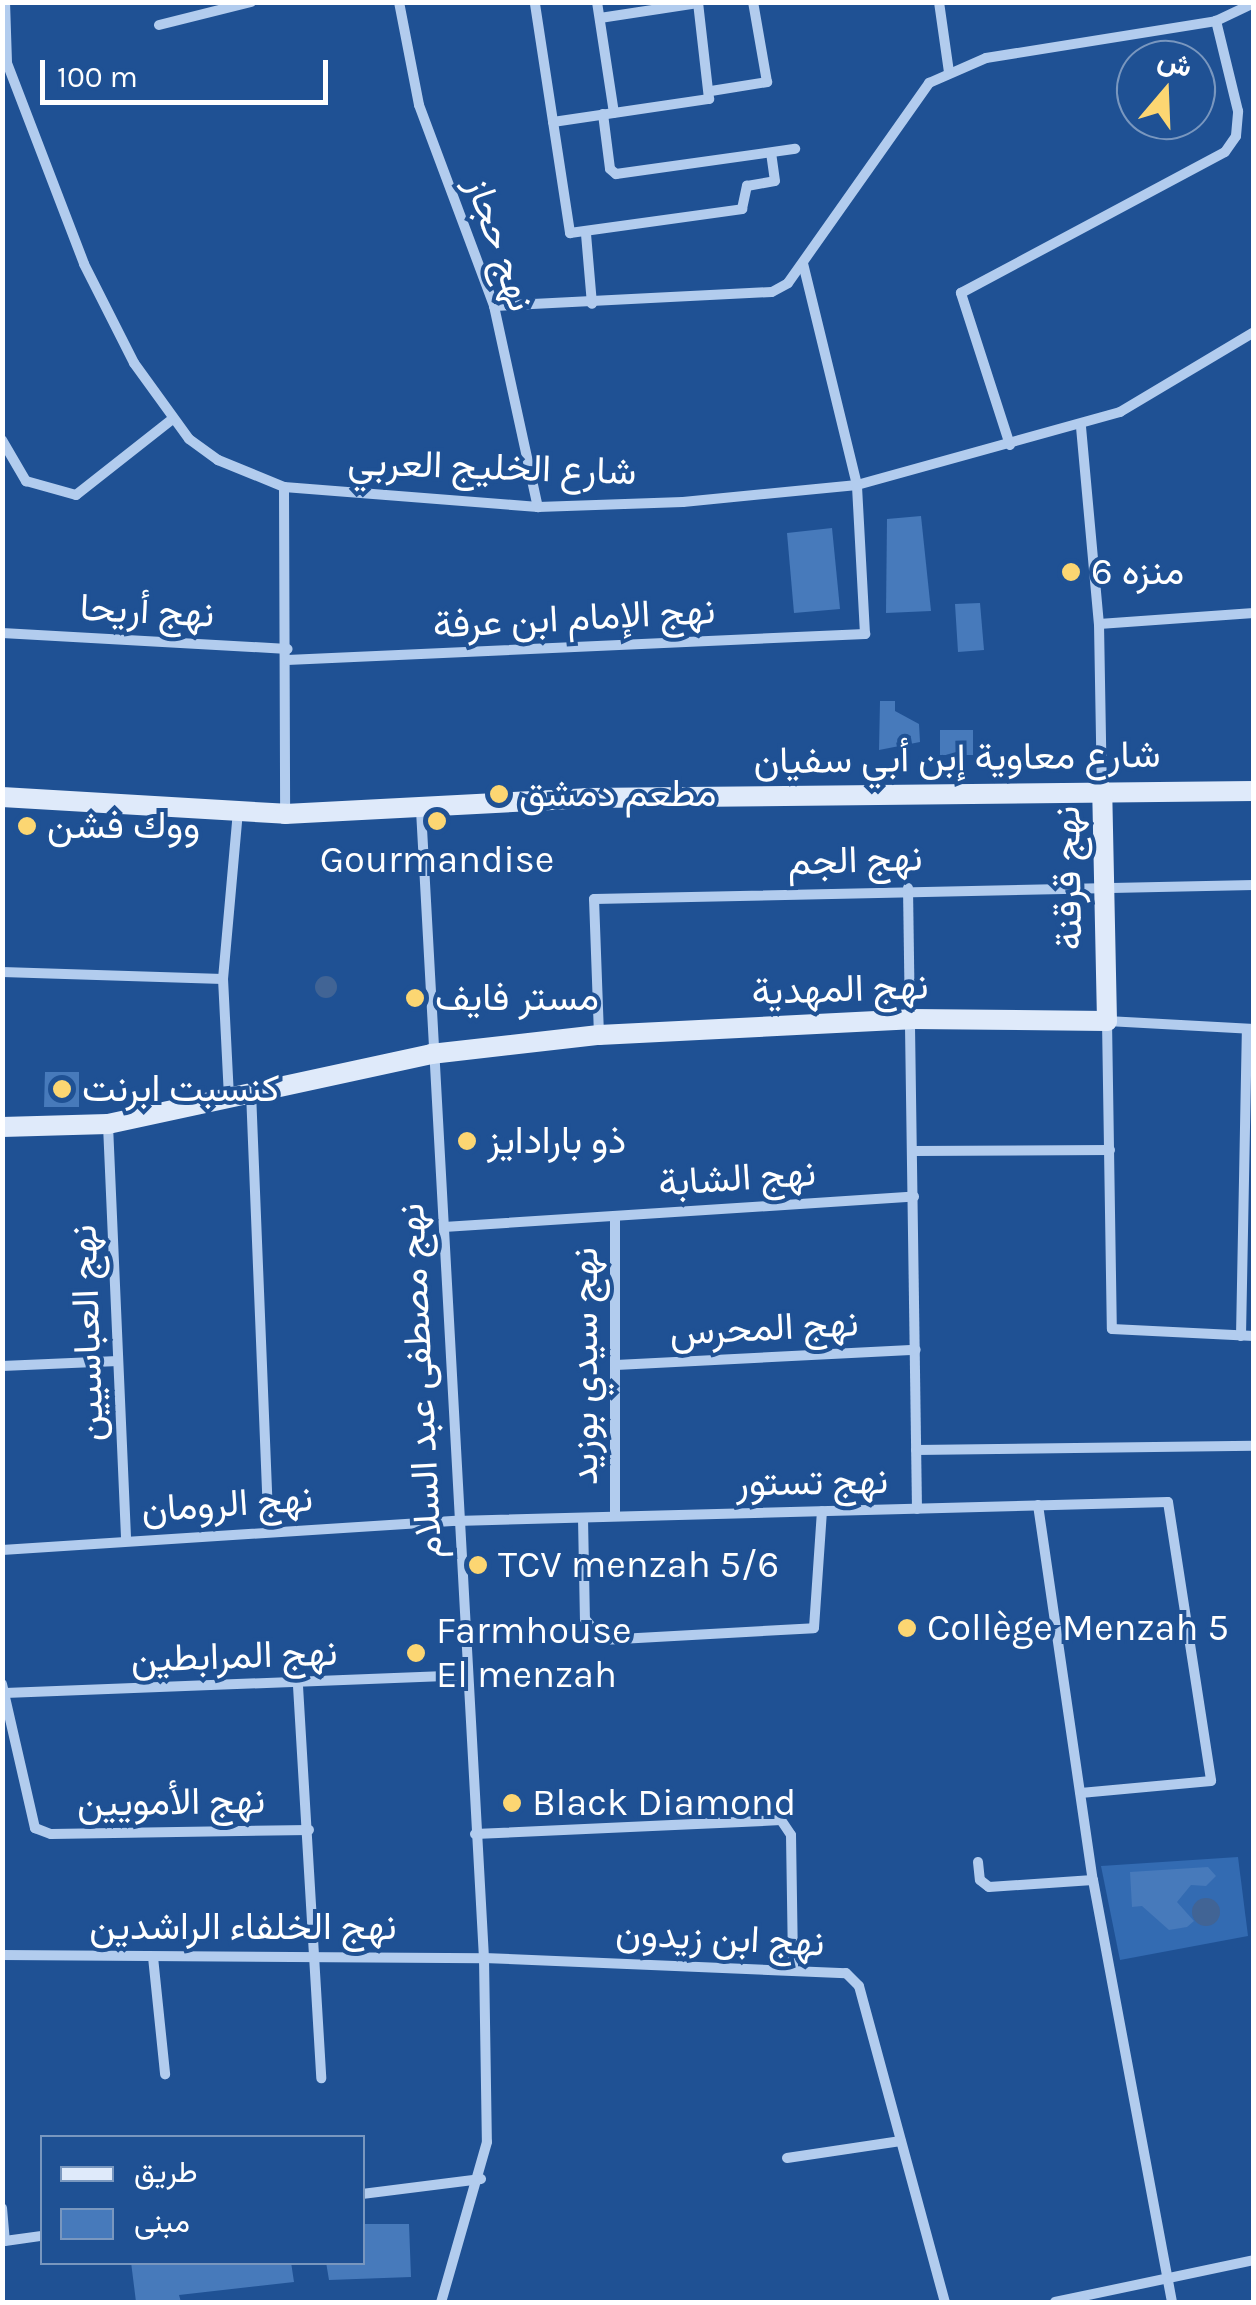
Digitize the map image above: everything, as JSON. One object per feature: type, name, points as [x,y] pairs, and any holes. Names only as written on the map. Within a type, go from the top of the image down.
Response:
[{"type":"street","name":"شارع الخليج العربي","points":[[5,2],[5,64],[84,264],[170,421],[218,460],[284,487],[538,507],[683,502],[857,485],[1080,427],[1158,395],[1254,332]]},
{"type":"street","points":[[159,25],[251,2]]},
{"type":"street","name":"نهج حجاز","points":[[398,2],[419,105],[494,306],[538,507]]},
{"type":"street","points":[[597,2],[610,169],[616,174],[794,149]]},
{"type":"street","points":[[711,91],[767,82],[754,2]]},
{"type":"street","points":[[939,2],[949,72]]},
{"type":"street","points":[[552,122],[708,100],[711,91],[698,3],[636,8],[600,18]]},
{"type":"street","points":[[535,4],[568,228],[586,234],[742,209],[748,186],[775,181],[771,153]]},
{"type":"street","points":[[494,306],[754,297],[788,283],[898,119],[929,82],[986,58],[1216,21],[1254,4]]},
{"type":"street","points":[[1010,445],[960,304],[961,293],[977,280],[1212,161],[1232,144],[1238,111],[1216,21]]},
{"type":"street","points":[[586,234],[592,304]]},
{"type":"street","points":[[803,263],[857,485]]},
{"type":"street","points":[[2,440],[26,481],[76,495],[170,421]]},
{"type":"street","name":"نهج قرقنة","points":[[1080,427],[1100,624],[1100,887],[1108,1021],[1112,1329],[1247,1336]]},
{"type":"street","name":"نهج الإمام ابن عرفة","points":[[287,655],[865,634],[857,485]]},
{"type":"street","points":[[284,487],[285,814]]},
{"type":"street","points":[[1100,624],[1254,612]]},
{"type":"street","name":"نهج أريحا","points":[[2,633],[287,655]]},
{"type":"street","name":"شارع معاوية إبن أبي سفيان","points":[[2,796],[285,814],[421,810],[586,798],[1254,791]]},
{"type":"street","name":"نهج مصطفى عبد السلام","points":[[421,810],[430,1054],[444,1227],[456,1521],[484,1958],[487,2142],[481,2179],[441,2302]]},
{"type":"street","points":[[229,1098],[223,979],[238,812]]},
{"type":"street","name":"نهج الجم","points":[[598,1035],[594,899],[908,888],[1254,885]]},
{"type":"street","points":[[908,888],[918,1510]]},
{"type":"street","points":[[2,972],[223,979]]},
{"type":"street","name":"نهج المهدية","points":[[2,1127],[108,1124],[430,1054],[598,1035],[911,1019],[1108,1021],[1250,1029]]},
{"type":"street","points":[[1247,1336],[1250,1029]]},
{"type":"street","points":[[251,1092],[269,1531]]},
{"type":"street","name":"نهج العباسيين","points":[[108,1124],[126,1540]]},
{"type":"street","points":[[913,1151],[1110,1150]]},
{"type":"street","name":"نهج الشابة","points":[[444,1227],[914,1197]]},
{"type":"street","name":"نهج سيدي بوزيد","points":[[615,1216],[615,1516]]},
{"type":"street","name":"نهج المحرس","points":[[616,1365],[916,1350]]},
{"type":"street","points":[[2,1366],[118,1361]]},
{"type":"street","points":[[916,1450],[1254,1446]]},
{"type":"street","name":"نهج تستور","points":[[456,1521],[1168,1502],[1210,1781],[1081,1793]]},
{"type":"street","points":[[1038,1505],[1093,1880],[1172,2302]]},
{"type":"street","points":[[583,1518],[584,1619],[602,1640],[814,1628],[822,1511]]},
{"type":"street","name":"نهج الرومان","points":[[2,1550],[456,1521]]},
{"type":"street","name":"نهج المرابطين","points":[[36,1828],[4,1689],[298,1686],[465,1675]]},
{"type":"street","points":[[298,1686],[321,2078]]},
{"type":"street","points":[[476,1834],[781,1820],[790,1835],[793,1969]]},
{"type":"street","name":"نهج الأمويين","points":[[36,1828],[51,1834],[309,1830]]},
{"type":"street","points":[[978,1862],[980,1880],[989,1887],[1093,1880]]},
{"type":"street","name":"نهج الخلفاء الراشدين","points":[[2,1955],[484,1958]]},
{"type":"street","points":[[152,1957],[165,2074]]},
{"type":"street","name":"نهج ابن زيدون","points":[[484,1958],[846,1973],[856,1981],[946,2302]]},
{"type":"street","points":[[786,2158],[901,2141]]},
{"type":"street","points":[[365,2194],[481,2179]]},
{"type":"street","points":[[2,2208],[5,2241],[40,2236]]},
{"type":"street","points":[[1055,2302],[1170,2282],[1254,2260]]},
{"type":"shaded area","points":[[326,976],[334,979],[334,995],[326,998],[318,995],[315,987],[318,979]]},
{"type":"shaded area","points":[[1238,1857],[1248,1936],[1120,1960],[1101,1866]]},
{"type":"shaded area","points":[[1206,1898],[1216,1902],[1220,1912],[1216,1922],[1206,1926],[1196,1922],[1192,1912],[1196,1902]]},
{"type":"building","points":[[921,516],[931,611],[886,613],[887,519]]},
{"type":"building","points":[[832,528],[840,609],[794,613],[787,533]]},
{"type":"building","points":[[980,603],[984,650],[958,652],[955,604]]},
{"type":"building","points":[[880,701],[895,701],[895,711],[919,724],[920,742],[879,750]]},
{"type":"building","points":[[940,730],[973,730],[973,755],[940,755]]},
{"type":"building","name":"كنسبت ابرنت","points":[[45,1072],[79,1072],[79,1107],[44,1107]]},
{"type":"building","points":[[1208,1867],[1216,1876],[1206,1886],[1191,1885],[1177,1902],[1194,1921],[1187,1927],[1169,1930],[1142,1906],[1132,1907],[1130,1872]]},
{"type":"building","points":[[365,2224],[409,2224],[411,2277],[329,2280],[326,2265],[365,2265]]},
{"type":"building","points":[[131,2265],[291,2265],[294,2282],[179,2295],[181,2302],[136,2302]]},
{"type":"place","name":"منزه 6","points":[[1071,572]]},
{"type":"place","name":"مطعم دمشق","points":[[499,794]]},
{"type":"place","name":"Gourmandise","points":[[437,821]]},
{"type":"place","name":"ووك فشن","points":[[27,826]]},
{"type":"place","name":"مستر فايف","points":[[415,998]]},
{"type":"place","name":"كنسبت ابرنت","points":[[62,1089]]},
{"type":"place","name":"ذو بارادايز","points":[[467,1141]]},
{"type":"place","name":"TCV menzah 5/6","points":[[478,1565]]},
{"type":"place","name":"Collège Menzah 5","points":[[907,1628]]},
{"type":"place","name":"Farmhouse El menzah","points":[[416,1653]]},
{"type":"place","name":"Black Diamond","points":[[512,1803]]}]
